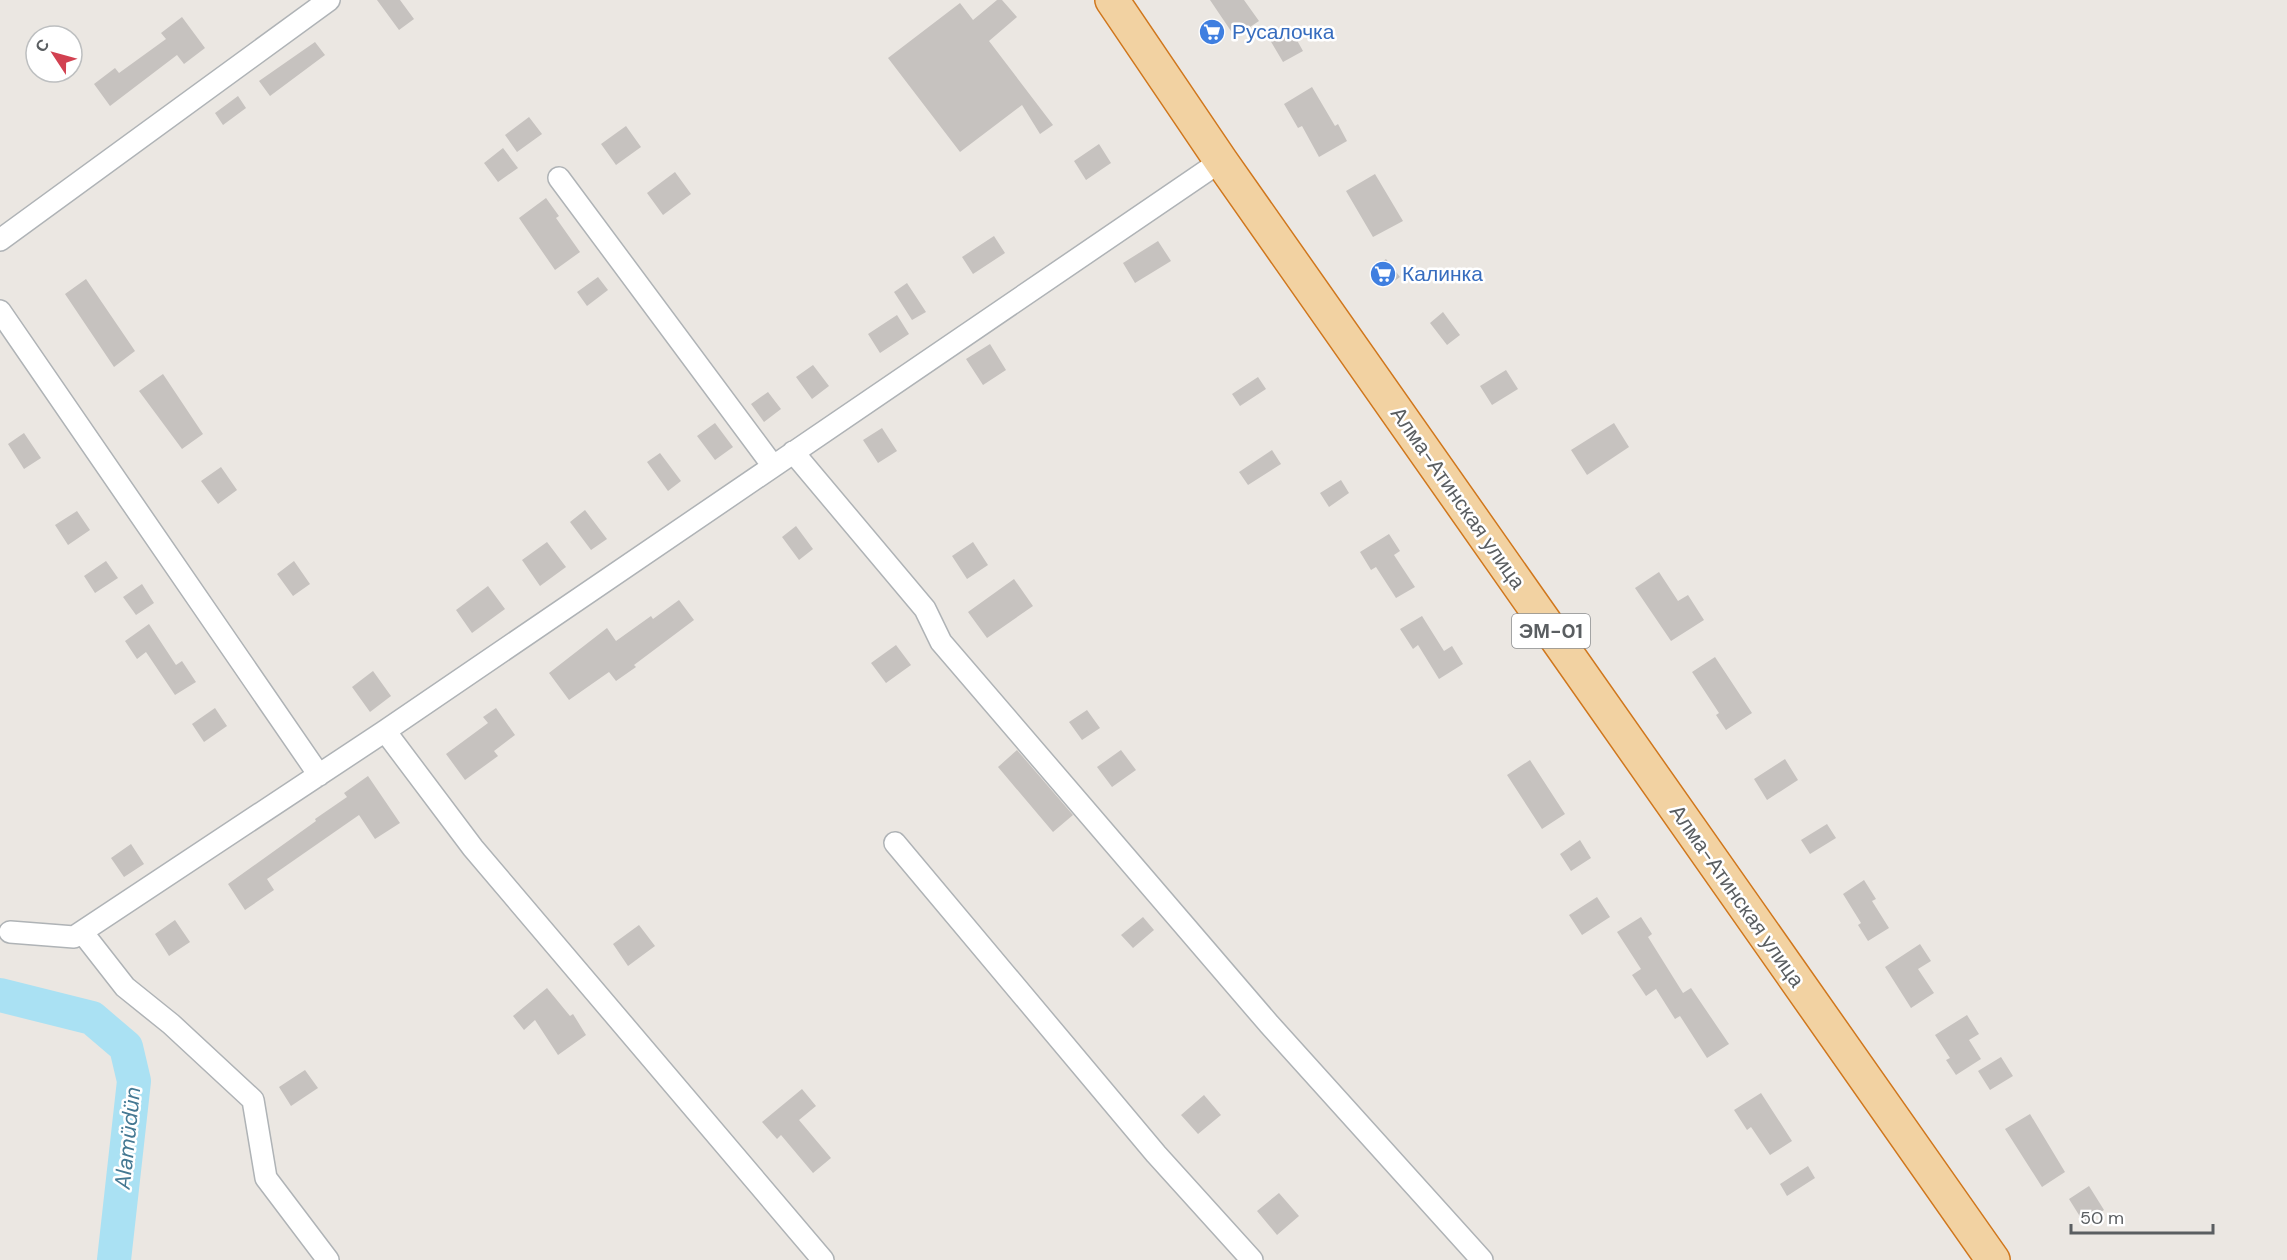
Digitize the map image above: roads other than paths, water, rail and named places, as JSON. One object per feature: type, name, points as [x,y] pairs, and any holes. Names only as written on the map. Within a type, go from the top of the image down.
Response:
[{"type":"highway","name":"Алма-Атинская улица","points":[[1112,0],[1221,161],[1993,1260]]},
{"type":"street","points":[[0,240],[329,0]]},
{"type":"street","points":[[10,932],[74,937],[82,932],[385,731],[1221,161]]},
{"type":"street","points":[[559,178],[774,466]]},
{"type":"street","points":[[0,311],[319,775]]},
{"type":"street","points":[[793,452],[925,609],[941,642],[1105,835],[1269,1024],[1482,1260]]},
{"type":"street","points":[[385,731],[473,848],[823,1260]]},
{"type":"street","points":[[895,843],[1156,1154],[1252,1260]]},
{"type":"street","points":[[82,932],[124,987],[171,1024],[253,1100],[266,1178],[328,1260]]},
{"type":"waterway","name":"Alamüdün","points":[[0,995],[92,1018],[126,1047],[134,1081],[114,1260]]},
{"type":"place","name":"Русалочка","points":[[1212,32]]},
{"type":"place","name":"Калинка","points":[[1383,274]]}]
